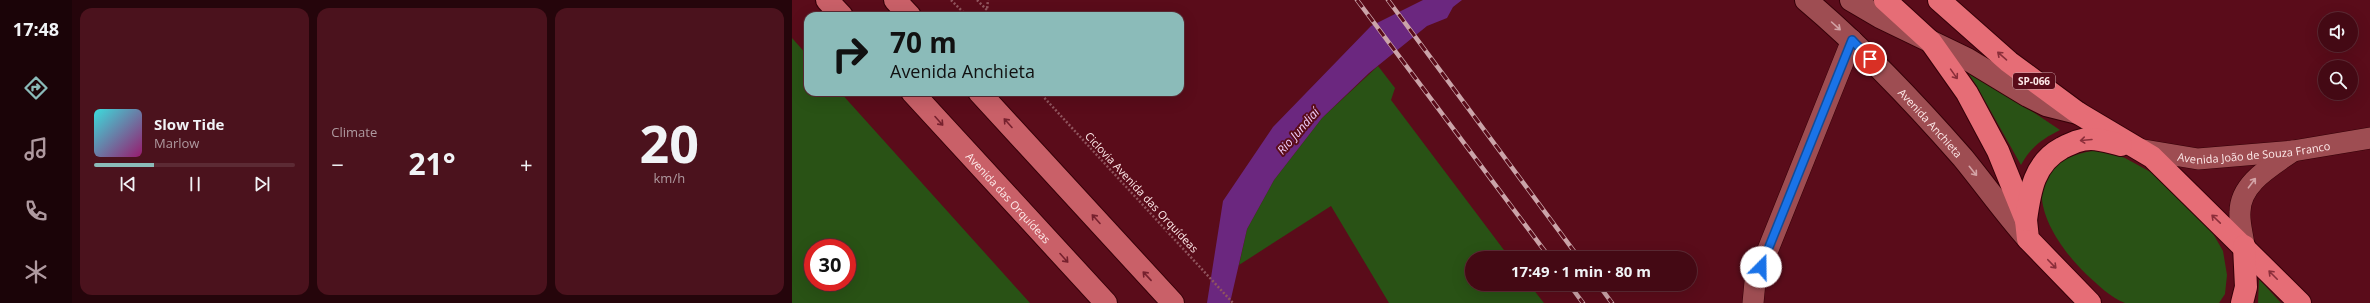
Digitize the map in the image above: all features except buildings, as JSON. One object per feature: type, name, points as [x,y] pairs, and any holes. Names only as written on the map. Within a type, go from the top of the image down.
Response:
[{"type":"highway","points":[[1885,0],[1931,42],[1967,93],[1991,138],[2027,230],[2090,303]]},
{"type":"highway","name":"SP-066","points":[[1939,0],[2009,62],[2078,113],[2152,157],[2244,246],[2300,303]]},
{"type":"highway","points":[[2027,230],[2031,188],[2038,169],[2054,152],[2074,141],[2092,139],[2138,149]]},
{"type":"highway","points":[[2242,303],[2246,287],[2244,246]]},
{"type":"main road","points":[[827,0],[838,12]]},
{"type":"main road","points":[[895,0],[906,12]]},
{"type":"main road","name":"Avenida Anchieta","points":[[1806,0],[1852,40],[2027,230]]},
{"type":"main road","points":[[1851,0],[1967,59],[2028,96],[2046,105],[2078,113]]},
{"type":"main road","name":"Avenida das Orquídeas","points":[[916,96],[1106,303]]},
{"type":"main road","points":[[983,96],[1172,303]]},
{"type":"street","points":[[1753,303],[1755,282],[1852,40]]},
{"type":"street","name":"Avenida João de Souza Franco","points":[[2138,149],[2198,159],[2293,151],[2370,138]]},
{"type":"street","points":[[2244,246],[2240,212],[2242,199],[2257,177],[2293,151]]},
{"type":"path","points":[[951,0],[962,12]]},
{"type":"path","points":[[977,0],[987,10],[988,0]]},
{"type":"path","name":"Ciclovia Avenida das Orquídeas","points":[[1043,96],[1233,303]]},
{"type":"green space","points":[[792,38],[804,52],[804,96],[844,96],[1030,303],[792,303]]},
{"type":"green space","points":[[1962,64],[2060,130],[2033,148],[2021,165],[1976,85]]},
{"type":"green space","points":[[1378,66],[1395,88],[1391,100],[1505,251],[1465,251],[1465,291],[1535,291],[1544,303],[1389,303],[1331,206],[1239,265],[1247,229],[1274,180],[1322,118]]},
{"type":"green space","points":[[2100,150],[2125,158],[2158,176],[2211,230],[2223,251],[2227,275],[2225,294],[2219,303],[2125,303],[2115,298],[2099,286],[2070,256],[2056,237],[2047,218],[2042,199],[2044,182],[2053,167],[2071,156]]},
{"type":"green space","points":[[2259,279],[2281,303],[2258,303]]},
{"type":"water","name":"Rio Jundiaí","points":[[1423,0],[1462,0],[1453,7],[1447,18],[1427,26],[1369,73],[1322,118],[1274,180],[1247,229],[1230,303],[1207,303],[1223,201],[1273,127],[1371,26]]},
{"type":"railway","points":[[1357,0],[1545,251]]},
{"type":"railway","points":[[1388,0],[1574,251]]},
{"type":"railway","points":[[1574,291],[1583,303]]},
{"type":"railway","points":[[1603,291],[1612,303]]},
{"type":"route","points":[[1761,267],[1852,40],[1870,59]]}]
